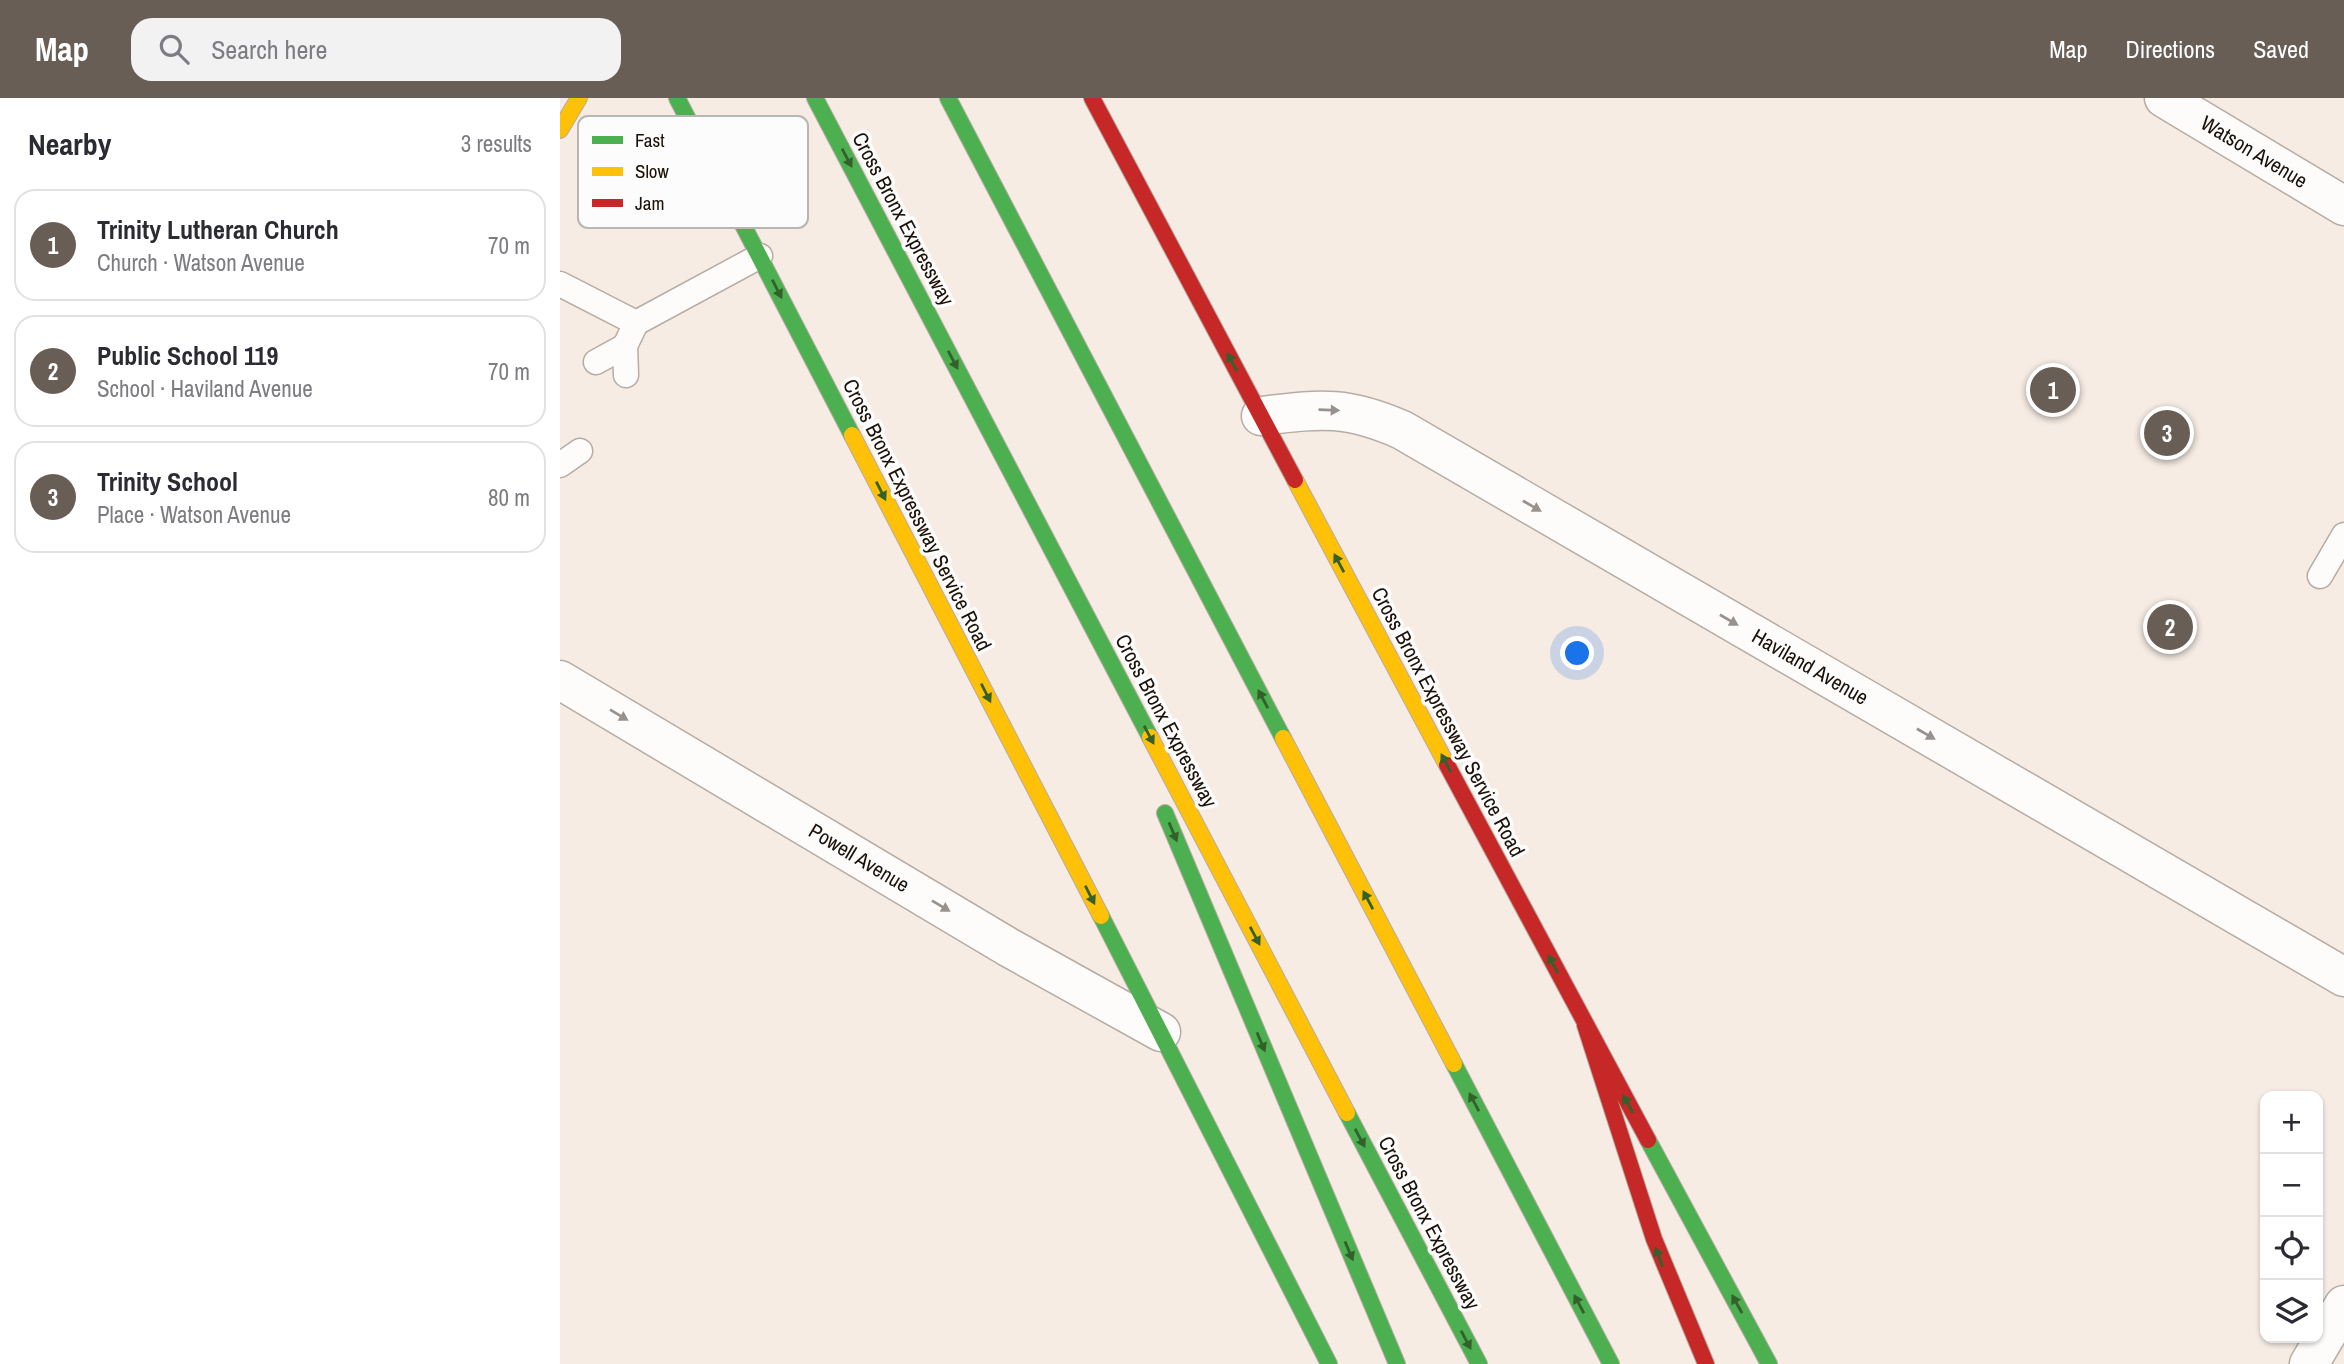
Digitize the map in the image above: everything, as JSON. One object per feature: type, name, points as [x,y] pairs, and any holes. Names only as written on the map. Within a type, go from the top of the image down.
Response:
[{"type":"main road","points":[[560,130],[579,98]]},
{"type":"main road","name":"Cross Bronx Expressway Service Road","points":[[677,98],[686,116]]},
{"type":"main road","name":"Cross Bronx Expressway","points":[[816,98],[1479,1364]]},
{"type":"main road","points":[[948,98],[1611,1364]]},
{"type":"main road","name":"Cross Bronx Expressway Service Road","points":[[1092,98],[1769,1364]]},
{"type":"main road","name":"Cross Bronx Expressway Service Road","points":[[745,228],[1161,1032],[1329,1364]]},
{"type":"main road","points":[[1061,566],[1137,746]]},
{"type":"main road","points":[[1158,797],[1396,1364]]},
{"type":"main road","points":[[1585,1024],[1631,1179],[1659,1257],[1706,1364]]},
{"type":"street","name":"Watson Avenue","points":[[2164,98],[2344,206]]},
{"type":"street","name":"Haviland Avenue","points":[[1261,416],[1318,409],[1346,411],[1374,418],[1402,430],[2344,977]]},
{"type":"street","name":"Powell Avenue","points":[[560,680],[1008,947],[1161,1032]]},
{"type":"street","points":[[2309,1364],[2344,1306]]},
{"type":"lane","points":[[626,375],[625,346],[636,323],[760,256]]},
{"type":"lane","points":[[560,284],[636,323]]},
{"type":"lane","points":[[596,362],[625,346]]},
{"type":"lane","points":[[2320,576],[2344,535]]},
{"type":"traffic: fast","points":[[677,98],[686,116]]},
{"type":"traffic: fast","points":[[815,98],[1150,737]]},
{"type":"traffic: fast","points":[[948,98],[1283,738]]},
{"type":"traffic: fast","points":[[745,228],[852,435]]},
{"type":"traffic: fast","points":[[1165,813],[1397,1364]]},
{"type":"traffic: fast","points":[[1101,916],[1329,1364]]},
{"type":"traffic: fast","points":[[1454,1064],[1611,1364]]},
{"type":"traffic: fast","points":[[1347,1113],[1479,1364]]},
{"type":"traffic: fast","points":[[1648,1140],[1769,1364]]},
{"type":"traffic: slow","points":[[560,130],[579,98]]},
{"type":"traffic: slow","points":[[852,435],[1101,916]]},
{"type":"traffic: slow","points":[[1295,480],[1447,765]]},
{"type":"traffic: slow","points":[[1150,737],[1347,1113]]},
{"type":"traffic: slow","points":[[1283,738],[1454,1064]]},
{"type":"traffic: jam","points":[[1092,98],[1295,480]]},
{"type":"traffic: jam","points":[[1447,765],[1648,1140]]},
{"type":"traffic: jam","points":[[1585,1025],[1654,1239],[1706,1364]]},
{"type":"place","name":"Trinity Lutheran Church","points":[[2053,390]]},
{"type":"place","name":"Trinity School","points":[[2167,433]]},
{"type":"place","name":"Public School 119","points":[[2170,627]]}]
